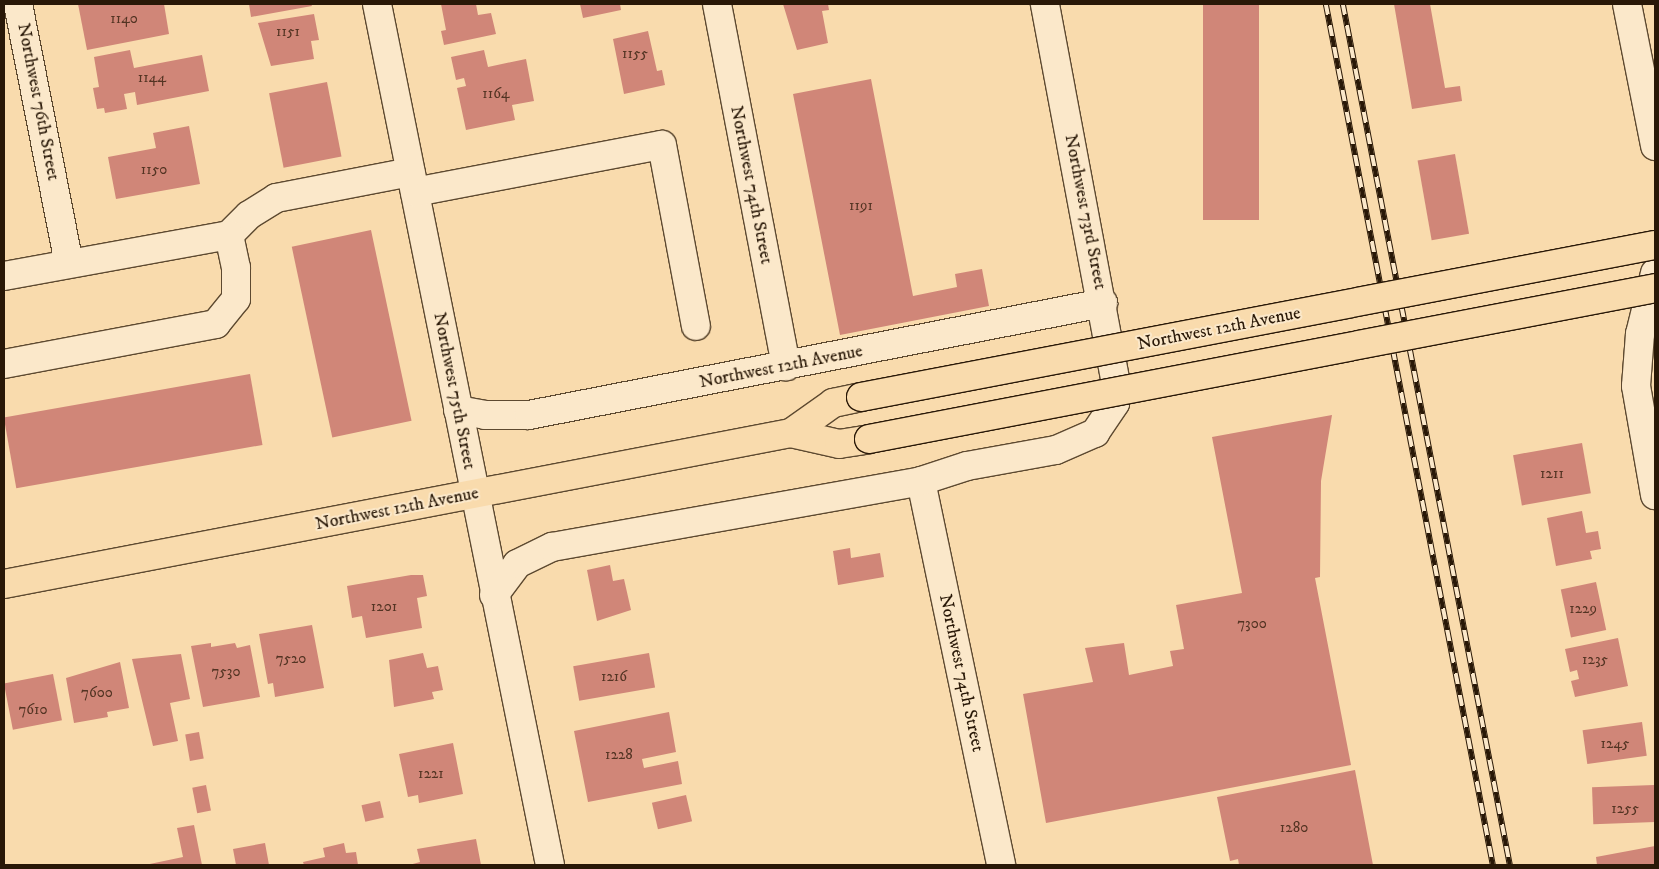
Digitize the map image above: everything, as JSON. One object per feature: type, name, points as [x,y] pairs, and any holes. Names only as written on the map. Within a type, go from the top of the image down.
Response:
[{"type":"main road","name":"Northwest 12th Avenue","points":[[4,584],[791,432],[833,403],[861,397],[1655,245]]},
{"type":"main road","name":"Northwest 12th Avenue","points":[[791,432],[839,444],[1655,288]]},
{"type":"street","name":"Northwest 76th Street","points":[[18,4],[69,263]]},
{"type":"street","name":"Northwest 75th Street","points":[[377,4],[494,595],[550,865]]},
{"type":"street","name":"Northwest 74th Street","points":[[717,4],[786,366]]},
{"type":"street","name":"Northwest 73rd Street","points":[[921,481],[968,466],[1077,444],[1107,420],[1115,403],[1116,384],[1103,303],[1045,4]]},
{"type":"street","points":[[1627,4],[1655,146]]},
{"type":"street","points":[[4,276],[229,235],[248,215],[276,198],[413,182],[662,145],[696,326]]},
{"type":"street","points":[[4,364],[216,324],[236,299],[236,268],[229,235]]},
{"type":"street","points":[[1655,273],[1648,332],[1636,386],[1655,495]]},
{"type":"street","name":"Northwest 12th Avenue","points":[[458,410],[484,415],[529,415],[1103,303]]},
{"type":"street","points":[[494,595],[517,564],[552,547],[921,481]]},
{"type":"street","name":"Northwest 74th Street","points":[[921,481],[1001,865]]},
{"type":"building","points":[[78,4],[164,4],[169,34],[87,50]]},
{"type":"building","points":[[249,4],[311,4],[312,6],[251,17]]},
{"type":"building","points":[[441,4],[476,4],[478,15],[491,13],[496,34],[444,45],[441,31],[446,30]]},
{"type":"building","points":[[580,4],[620,4],[621,10],[583,18]]},
{"type":"building","points":[[783,4],[828,4],[829,10],[822,11],[828,43],[797,50]]},
{"type":"building","points":[[1203,4],[1259,4],[1259,220],[1203,220]]},
{"type":"building","points":[[1394,4],[1430,4],[1445,88],[1460,86],[1462,101],[1412,109]]},
{"type":"building","points":[[314,14],[319,40],[311,41],[314,59],[271,66],[258,23]]},
{"type":"building","points":[[648,31],[657,71],[662,70],[665,85],[624,94],[613,39]]},
{"type":"building","points":[[130,50],[134,68],[202,55],[209,91],[137,105],[135,92],[124,94],[127,109],[105,113],[104,108],[97,109],[93,88],[99,87],[94,57]]},
{"type":"building","points":[[484,50],[488,67],[526,59],[534,101],[512,105],[515,120],[466,130],[457,88],[466,86],[464,78],[456,80],[451,57]]},
{"type":"building","points":[[871,79],[913,296],[957,287],[955,274],[982,269],[989,306],[840,335],[793,94]]},
{"type":"building","points":[[327,82],[342,157],[284,168],[269,93]]},
{"type":"building","points":[[189,126],[200,184],[116,199],[108,157],[156,148],[153,133]]},
{"type":"building","points":[[1455,154],[1469,234],[1432,240],[1418,161]]},
{"type":"building","points":[[371,230],[412,421],[332,438],[292,247]]},
{"type":"building","points":[[250,374],[263,445],[16,488],[4,417]]},
{"type":"building","points":[[1332,415],[1321,481],[1320,577],[1315,578],[1351,765],[1046,823],[1023,694],[1093,682],[1085,648],[1124,643],[1129,675],[1173,666],[1170,651],[1184,649],[1176,605],[1242,593],[1212,437]]},
{"type":"building","points":[[1582,443],[1591,493],[1522,505],[1513,455]]},
{"type":"building","points":[[1582,511],[1586,533],[1598,531],[1601,549],[1590,551],[1592,559],[1556,566],[1547,518]]},
{"type":"building","points":[[850,548],[851,558],[880,553],[884,577],[838,585],[833,551]]},
{"type":"building","points":[[610,565],[613,581],[624,579],[631,610],[597,621],[587,570]]},
{"type":"building","points":[[411,575],[423,575],[427,596],[417,598],[422,628],[366,638],[362,616],[352,618],[347,586]]},
{"type":"building","points":[[1596,582],[1606,630],[1571,637],[1561,589]]},
{"type":"building","points":[[312,625],[324,688],[275,697],[273,683],[268,684],[259,634]]},
{"type":"building","points":[[1618,638],[1628,686],[1575,697],[1571,681],[1579,679],[1577,670],[1570,672],[1565,649]]},
{"type":"building","points":[[211,643],[211,647],[235,643],[237,648],[250,645],[260,697],[203,707],[191,646]]},
{"type":"building","points":[[423,653],[427,668],[438,666],[443,690],[432,692],[434,699],[394,707],[389,660]]},
{"type":"building","points":[[649,653],[655,687],[579,701],[573,666]]},
{"type":"building","points":[[181,654],[190,699],[170,703],[178,741],[153,746],[132,659]]},
{"type":"building","points":[[120,662],[129,708],[107,712],[108,717],[74,723],[66,678]]},
{"type":"building","points":[[53,674],[62,720],[13,730],[4,684]]},
{"type":"building","points":[[669,712],[676,752],[642,759],[644,768],[678,761],[682,784],[588,802],[574,731]]},
{"type":"building","points":[[1642,722],[1647,756],[1587,764],[1583,730]]},
{"type":"building","points":[[199,732],[204,759],[190,761],[185,734]]},
{"type":"building","points":[[453,743],[463,794],[419,803],[418,795],[408,797],[399,754]]},
{"type":"building","points":[[1355,770],[1373,865],[1239,865],[1238,859],[1230,861],[1217,797]]},
{"type":"building","points":[[206,785],[211,811],[197,813],[192,788]]},
{"type":"building","points":[[1654,785],[1655,822],[1593,824],[1592,787]]},
{"type":"building","points":[[686,795],[692,821],[658,829],[652,803]]},
{"type":"building","points":[[380,801],[384,818],[365,822],[361,805]]},
{"type":"building","points":[[194,825],[202,865],[145,865],[183,857],[177,828]]},
{"type":"building","points":[[476,839],[481,865],[409,865],[420,862],[417,849]]},
{"type":"building","points":[[265,843],[269,865],[236,865],[233,849]]},
{"type":"building","points":[[344,843],[346,853],[356,852],[358,865],[304,865],[303,862],[325,857],[323,848]]},
{"type":"building","points":[[1655,846],[1655,865],[1597,865],[1596,857]]},
{"type":"railway","points":[[1326,4],[1493,865]]},
{"type":"railway","points":[[1343,4],[1510,865]]}]
